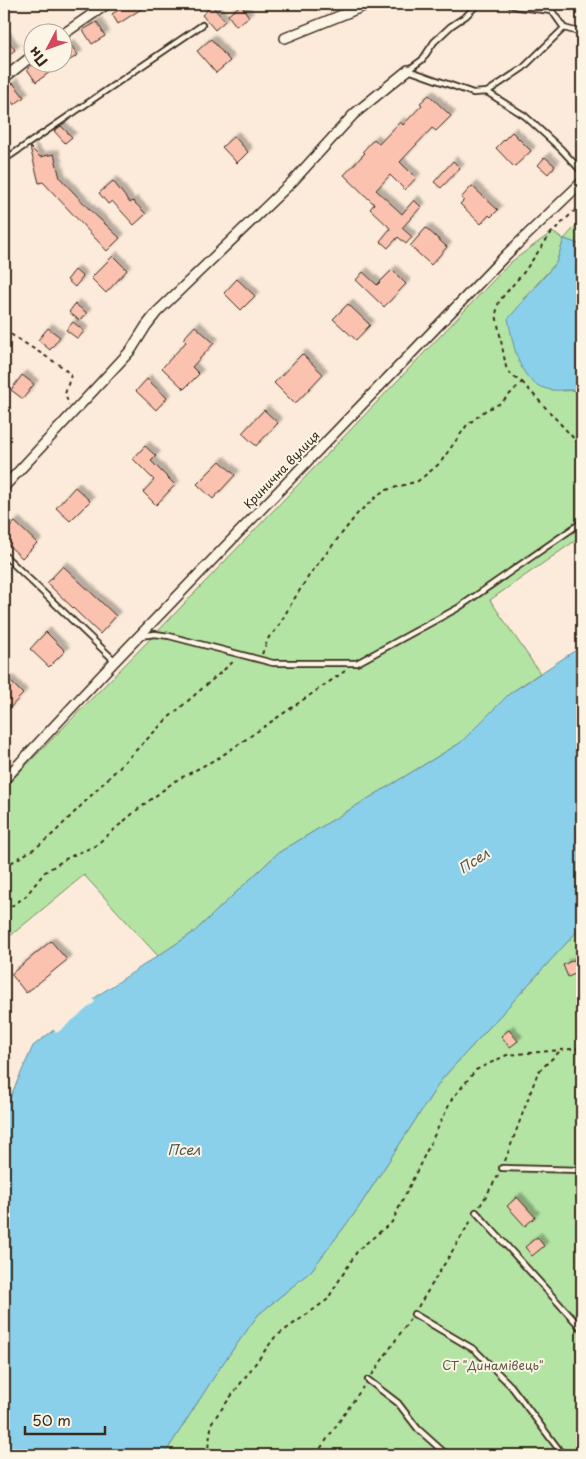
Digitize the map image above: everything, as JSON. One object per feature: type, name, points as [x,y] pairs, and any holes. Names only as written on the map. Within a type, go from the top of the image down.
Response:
[{"type":"street","points":[[72,28],[107,4]]},
{"type":"street","points":[[285,38],[340,15],[375,4]]},
{"type":"street","points":[[4,78],[22,64]]},
{"type":"street","points":[[4,487],[131,350],[157,312],[293,181],[354,114],[408,70]]},
{"type":"street","name":"Кринична вулиця","points":[[4,780],[115,661],[507,254],[582,182]]},
{"type":"lane","points":[[408,70],[422,60],[434,42],[478,4]]},
{"type":"lane","points":[[509,4],[518,7],[552,11],[564,28],[582,33]]},
{"type":"lane","points":[[4,160],[202,25]]},
{"type":"lane","points":[[408,70],[473,93],[487,92],[523,68],[564,28]]},
{"type":"lane","points":[[487,92],[525,116],[582,172]]},
{"type":"lane","points":[[139,636],[155,634],[169,636],[272,663],[357,663],[458,608],[582,522]]},
{"type":"lane","points":[[4,555],[115,661]]},
{"type":"lane","points":[[502,1168],[582,1170]]},
{"type":"lane","points":[[476,1212],[582,1329]]},
{"type":"lane","points":[[414,1314],[475,1350],[511,1386],[563,1455]]},
{"type":"lane","points":[[368,1380],[398,1403],[418,1428],[447,1455]]},
{"type":"path","points":[[582,204],[552,232],[524,272],[499,301],[496,314],[506,367],[512,376],[522,382],[578,444],[582,444]]},
{"type":"path","points":[[4,330],[61,366],[70,376],[65,394],[67,403],[73,411]]},
{"type":"path","points":[[260,661],[268,637],[277,629],[290,604],[310,574],[358,513],[383,491],[418,481],[440,463],[467,425],[486,410],[501,403],[522,382]]},
{"type":"path","points":[[4,867],[37,847],[54,833],[166,718],[242,655]]},
{"type":"path","points":[[4,911],[25,897],[45,872],[69,857],[95,846],[175,781],[220,757],[357,663]]},
{"type":"path","points":[[207,1455],[212,1422],[275,1337],[327,1300],[358,1250],[392,1222],[452,1100],[476,1070],[507,1054],[582,1048]]},
{"type":"path","points":[[316,1455],[414,1314],[476,1212],[502,1168],[538,1072],[560,1051]]},
{"type":"green space","points":[[582,219],[582,245],[564,239]]},
{"type":"green space","points":[[552,232],[564,239],[556,263],[523,299],[563,391],[578,390],[582,393],[582,536],[490,600],[540,673],[509,694],[460,743],[278,853],[194,932],[158,956],[84,875],[4,941],[4,788],[161,628],[511,262]]},
{"type":"green space","name":"СТ \"Динамівець\"","points":[[582,926],[582,1455],[164,1455],[221,1366],[258,1315],[311,1271],[357,1210],[442,1079]]},
{"type":"water","points":[[564,239],[582,245],[582,393],[572,390],[552,390],[541,387],[532,381],[520,363],[508,319],[556,263]]},
{"type":"water","name":"Псел","points":[[582,646],[582,926],[442,1079],[357,1210],[311,1271],[258,1315],[221,1366],[164,1455],[4,1455],[4,1111],[33,1046],[100,994],[194,932],[278,853],[460,743],[509,694]]},
{"type":"pier","points":[[92,998],[95,1002],[57,1033],[52,1028]]},
{"type":"building","points":[[127,4],[149,4],[118,24],[112,14]]},
{"type":"building","points":[[241,5],[249,17],[236,26],[228,15]]},
{"type":"building","points":[[212,6],[225,21],[215,30],[202,15]]},
{"type":"building","points":[[97,22],[105,36],[92,44],[83,30]]},
{"type":"building","points":[[4,35],[15,50],[4,59]]},
{"type":"building","points":[[211,39],[230,61],[216,73],[197,51]]},
{"type":"building","points":[[72,47],[78,55],[72,59]]},
{"type":"building","points":[[29,72],[50,72],[36,82]]},
{"type":"building","points":[[13,83],[24,97],[14,105],[4,91]]},
{"type":"building","points":[[429,95],[451,116],[436,131],[432,128],[400,162],[416,178],[405,190],[390,175],[376,190],[402,214],[414,200],[421,207],[402,228],[412,237],[406,244],[398,237],[388,248],[380,241],[390,229],[389,227],[370,209],[374,204],[344,175],[365,153],[363,151],[374,139],[379,144],[400,122],[403,125],[422,105],[420,103]]},
{"type":"building","points":[[61,126],[72,137],[65,143],[54,131]]},
{"type":"building","points":[[512,132],[531,151],[514,167],[496,148]]},
{"type":"building","points":[[234,136],[248,152],[237,163],[222,147]]},
{"type":"building","points":[[30,147],[40,157],[54,154],[60,178],[120,238],[107,251],[43,182],[39,183]]},
{"type":"building","points":[[545,157],[555,166],[548,174],[538,165]]},
{"type":"building","points":[[453,161],[460,168],[441,188],[434,182]]},
{"type":"building","points":[[113,181],[130,203],[133,201],[146,214],[134,225],[112,201],[108,204],[99,193]]},
{"type":"building","points":[[472,186],[498,210],[491,217],[489,215],[481,224],[460,204],[464,200],[461,198]]},
{"type":"building","points":[[426,228],[447,247],[431,265],[410,246]]},
{"type":"building","points":[[113,256],[127,270],[106,293],[91,278]]},
{"type":"building","points":[[75,270],[83,277],[75,287],[67,280]]},
{"type":"building","points":[[392,270],[406,284],[384,307],[356,280],[363,272],[377,285]]},
{"type":"building","points":[[237,279],[255,296],[241,310],[224,293]]},
{"type":"building","points":[[75,304],[87,313],[80,321],[69,312]]},
{"type":"building","points":[[348,304],[370,325],[356,340],[333,319]]},
{"type":"building","points":[[73,322],[84,331],[78,339],[66,330]]},
{"type":"building","points":[[195,326],[214,343],[192,367],[199,374],[184,389],[162,368],[186,342],[183,339]]},
{"type":"building","points":[[48,328],[60,337],[50,350],[38,340]]},
{"type":"building","points":[[302,354],[323,374],[295,404],[274,383]]},
{"type":"building","points":[[22,375],[34,384],[23,399],[11,390]]},
{"type":"building","points":[[147,379],[167,398],[156,410],[136,391]]},
{"type":"building","points":[[264,410],[278,423],[256,446],[242,433]]},
{"type":"building","points":[[145,446],[156,456],[151,461],[175,485],[156,505],[143,492],[154,480],[133,459]]},
{"type":"building","points":[[220,461],[235,475],[213,499],[197,484]]},
{"type":"building","points":[[75,487],[90,501],[70,521],[56,508]]},
{"type":"building","points":[[15,522],[37,543],[22,558],[4,541],[4,533]]},
{"type":"building","points":[[63,566],[116,616],[100,634],[47,583]]},
{"type":"building","points":[[46,632],[65,651],[49,667],[30,649]]},
{"type":"building","points":[[9,680],[23,694],[4,714],[4,686]]},
{"type":"building","points":[[51,941],[67,960],[26,993],[11,974]]},
{"type":"building","points":[[576,959],[582,971],[568,977],[563,965]]},
{"type":"building","points":[[509,1030],[518,1041],[510,1047],[501,1036]]},
{"type":"building","points":[[517,1197],[535,1217],[525,1226],[507,1206]]},
{"type":"building","points":[[537,1237],[544,1246],[532,1256],[525,1247]]}]
